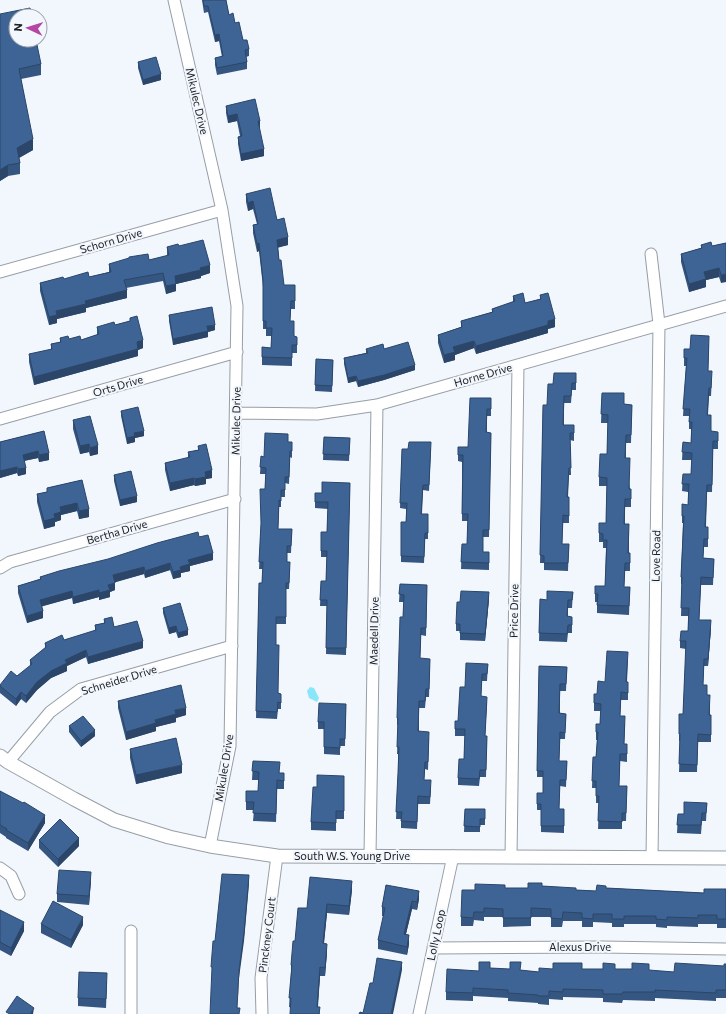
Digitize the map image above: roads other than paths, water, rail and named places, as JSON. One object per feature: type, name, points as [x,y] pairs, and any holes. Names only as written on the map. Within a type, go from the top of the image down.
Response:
[{"type":"main road","name":"South W.S. Young Drive","points":[[4,759],[114,820],[169,837],[210,846],[277,856],[726,858]]},
{"type":"street","name":"Mikulec Drive","points":[[174,0],[222,210],[237,306],[230,746],[210,846]]},
{"type":"street","name":"Schorn Drive","points":[[0,272],[222,210]]},
{"type":"street","name":"Love Road","points":[[650,254],[660,324],[652,858]]},
{"type":"street","name":"Horne Drive","points":[[236,414],[317,414],[377,405],[726,306]]},
{"type":"street","name":"Orts Drive","points":[[0,419],[237,352]]},
{"type":"street","name":"Price Drive","points":[[511,857],[518,365]]},
{"type":"street","name":"Maedell Drive","points":[[370,856],[377,405]]},
{"type":"street","name":"Bertha Drive","points":[[0,568],[10,562],[234,499]]},
{"type":"street","name":"Schneider Drive","points":[[4,759],[50,712],[81,689],[232,646]]},
{"type":"street","name":"Pinckney Court","points":[[262,1014],[261,978],[277,856]]},
{"type":"street","name":"Lolly Loop","points":[[419,1014],[453,856]]},
{"type":"street","points":[[0,868],[11,876],[19,894]]},
{"type":"street","points":[[131,931],[131,1014]]},
{"type":"street","name":"Alexus Drive","points":[[433,948],[602,947],[726,949]]},
{"type":"water","points":[[310,687],[314,688],[319,698],[317,702],[309,698],[307,691]]}]
